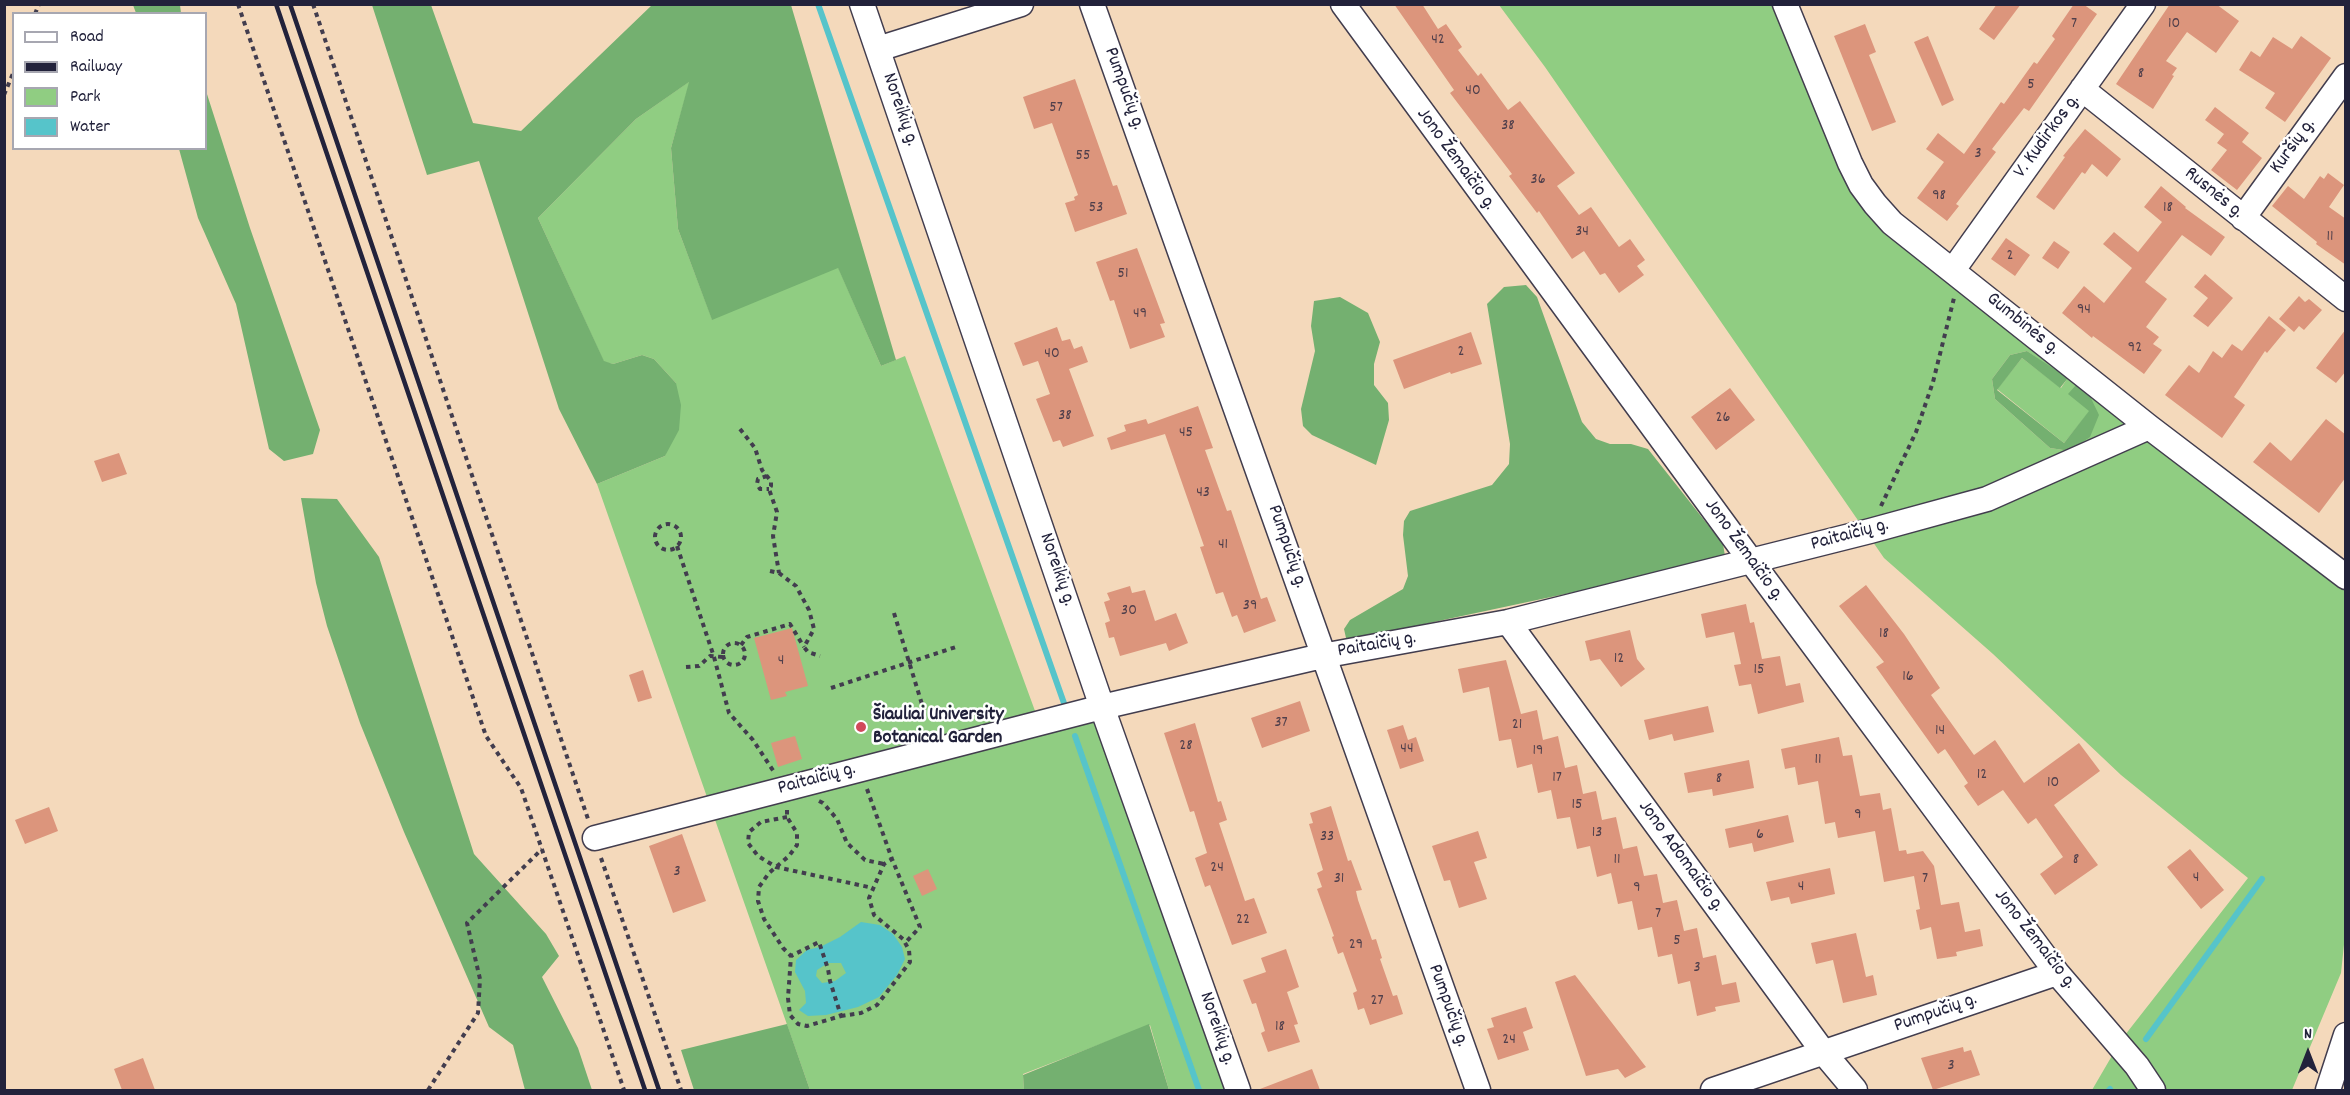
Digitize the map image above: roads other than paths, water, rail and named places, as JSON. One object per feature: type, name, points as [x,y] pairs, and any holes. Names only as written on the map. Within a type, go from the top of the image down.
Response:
[{"type":"street","name":"Noreikių g.","points":[[862,4],[1102,707],[1238,1090]]},
{"type":"street","name":"Noreikių g.","points":[[878,49],[1021,4]]},
{"type":"street","name":"Pumpučių g.","points":[[1092,4],[1478,1090]]},
{"type":"street","name":"Jono Žemaičio g.","points":[[1343,4],[1751,561],[2057,973],[2137,1066],[2153,1090]]},
{"type":"street","name":"Gumbinės g.","points":[[1785,4],[1840,141],[1861,185],[1892,223],[2149,427],[2346,577]]},
{"type":"street","name":"V. Kudirkos g.","points":[[1953,270],[2143,4]]},
{"type":"street","name":"Kuršių g.","points":[[2243,218],[2346,76]]},
{"type":"street","name":"Rusnės g.","points":[[2082,89],[2346,299]]},
{"type":"street","name":"Paitaičių g.","points":[[595,838],[786,797],[859,768],[1102,707],[1322,656],[1508,622],[1870,531],[1988,499],[2149,427]]},
{"type":"street","name":"Jono Adomaičio g.","points":[[1508,622],[1824,1053],[1855,1090]]},
{"type":"street","name":"Pumpučių g.","points":[[1713,1090],[2057,973]]},
{"type":"street","points":[[2328,1090],[2346,1035]]},
{"type":"water","points":[[861,922],[880,925],[893,934],[902,947],[905,959],[897,975],[879,997],[858,1007],[826,1015],[808,1016],[799,1010],[806,1003],[805,991],[795,972],[796,960],[807,950],[820,947],[840,937]],"holes":[[[828,963],[841,963],[846,973],[835,981],[822,983],[816,976],[817,970]]]},
{"type":"waterway","points":[[818,4],[1065,706]]},
{"type":"waterway","points":[[1075,736],[1199,1090]]},
{"type":"waterway","points":[[2146,1039],[2262,879]]},
{"type":"railway","points":[[276,4],[645,1090]]},
{"type":"railway","points":[[290,4],[659,1090]]},
{"type":"place","name":"Šiauliai University Botanical Garden","points":[[861,727]]}]
